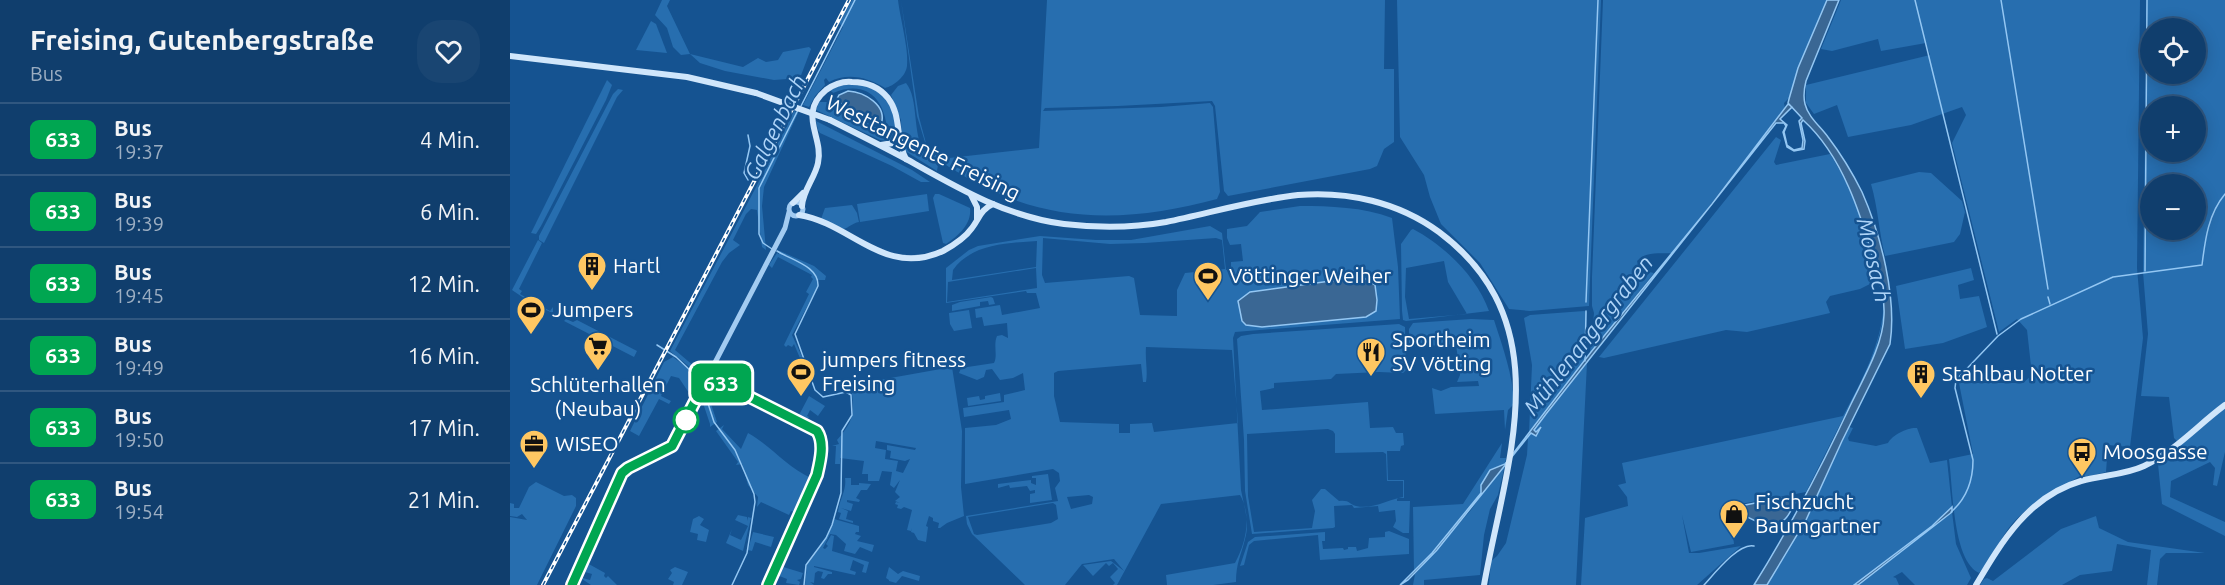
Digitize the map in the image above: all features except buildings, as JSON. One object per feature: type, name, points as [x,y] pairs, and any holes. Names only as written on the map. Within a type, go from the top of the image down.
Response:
[{"type":"main road","name":"Westtangente Freising","points":[[510,56],[631,69],[704,80],[756,93],[830,120],[993,204],[1028,217],[1052,222],[1113,227],[1166,222],[1254,202],[1299,195],[1354,196],[1391,206],[1427,224],[1446,237],[1472,263],[1489,286],[1503,314],[1513,347],[1517,411],[1502,502],[1484,585]]},
{"type":"main road","points":[[907,159],[900,146],[898,121],[889,99],[869,84],[854,81],[833,86],[819,98],[812,114],[819,158],[800,211],[884,254],[913,259],[935,254],[953,245],[966,235],[983,210],[993,204]]},
{"type":"main road","points":[[880,145],[893,143],[898,134]]},
{"type":"main road","points":[[793,202],[806,190]]},
{"type":"main road","points":[[971,194],[977,207],[977,219]]},
{"type":"main road","points":[[1976,585],[2007,534],[2031,508],[2049,495],[2073,484],[2143,467],[2176,446],[2225,405]]},
{"type":"street","points":[[708,376],[785,228],[789,206],[793,202],[799,203],[800,211],[785,228]]},
{"type":"street","points":[[789,212],[800,211]]},
{"type":"shaded area","points":[[662,0],[670,0],[667,6],[690,54],[681,55],[673,47],[667,28],[655,15]]},
{"type":"shaded area","points":[[852,0],[898,0],[907,51],[906,70],[899,80],[885,88],[872,81],[858,78],[844,77],[829,82],[826,78],[825,85],[809,107],[803,105],[843,27],[839,23]]},
{"type":"shaded area","points":[[901,0],[919,117],[927,147],[940,159],[1039,148],[1047,0],[1385,0],[1384,69],[1394,69],[1394,142],[1384,149],[1377,166],[1370,169],[1228,196],[1224,191],[1215,106],[1212,101],[1045,108],[1043,111],[1210,103],[1213,107],[1220,192],[1217,199],[1190,206],[1110,216],[1083,215],[1030,205],[976,183],[928,152],[917,116]]},
{"type":"shaded area","points":[[1397,0],[1601,0],[1589,306],[1530,311],[1509,309],[1480,263],[1441,224],[1424,175],[1400,137]]},
{"type":"shaded area","points":[[1603,0],[1827,0],[1798,68],[1791,96],[1784,103],[1785,108],[1673,253],[1649,254],[1637,261],[1640,270],[1654,273],[1590,353],[1594,313],[1592,277]]},
{"type":"shaded area","points":[[1841,0],[2140,0],[2137,268],[2143,338],[2130,447],[2108,445],[2106,472],[2086,477],[2080,476],[2023,512],[2008,529],[1979,573],[1963,554],[1953,504],[1949,459],[1973,454],[1959,383],[2023,383],[2032,375],[2027,330],[2017,319],[1999,332],[1952,143],[1966,115],[1962,107],[1911,125],[1848,137],[1837,105],[1814,114],[1806,103],[1806,85],[1930,55],[1926,43],[1881,51],[1878,39],[1832,51],[1821,49]]},
{"type":"shaded area","points":[[2147,0],[2225,0],[2225,402],[2177,441],[2174,438],[2169,397],[2141,396],[2148,334],[2143,272],[2143,240],[2206,240],[2206,174],[2144,174],[2145,162],[2206,162],[2206,96],[2146,96],[2146,84],[2206,84],[2206,18],[2147,18]]},
{"type":"shaded area","points":[[651,21],[656,24],[667,53],[636,50]]},
{"type":"shaded area","points":[[809,47],[811,49],[800,78],[774,80],[725,71],[700,63],[690,54],[743,67],[758,58],[766,62],[778,60],[783,52]]},
{"type":"shaded area","points":[[607,80],[612,85],[606,100],[541,226],[536,234],[531,233]]},
{"type":"shaded area","points":[[906,83],[913,98],[920,144],[925,154],[938,165],[937,171],[902,147],[901,120],[891,95],[898,86]]},
{"type":"shaded area","points":[[861,84],[881,94],[890,107],[895,128],[890,141],[880,140],[816,110],[819,102],[827,102],[885,132],[887,130],[882,109],[872,95],[864,90],[845,89],[833,93],[830,90],[842,85]]},
{"type":"shaded area","points":[[618,89],[623,90],[617,97],[544,243],[539,240],[539,236],[613,94]]},
{"type":"shaded area","points":[[794,111],[798,113],[764,187],[762,206],[766,250],[762,247],[757,210],[751,209],[746,214],[733,240],[740,245],[722,262],[675,350],[701,372],[706,371],[700,382],[692,369],[670,351]]},
{"type":"shaded area","points":[[816,121],[912,170],[930,182],[921,182],[820,133]]},
{"type":"shaded area","points":[[1776,137],[1781,140],[1774,162],[1776,165],[1830,154],[1845,180],[1868,236],[1875,265],[1872,283],[1860,289],[1830,296],[1826,302],[1830,313],[1747,332],[1726,330],[1604,358],[1599,357]]},
{"type":"shaded area","points":[[1919,172],[1931,173],[1962,201],[1965,212],[1960,234],[1954,242],[1885,256],[1871,184]]},
{"type":"shaded area","points":[[927,194],[929,211],[860,222],[857,204]]},
{"type":"shaded area","points":[[935,194],[970,208],[966,224],[946,244],[943,243],[933,198]]},
{"type":"shaded area","points":[[852,205],[859,222],[847,228],[843,229],[821,219],[825,208]]},
{"type":"shaded area","points":[[1300,206],[1323,206],[1358,209],[1392,218],[1398,267],[1400,319],[1235,332],[1233,338],[1237,405],[1232,350],[1146,347],[1146,382],[1143,382],[1141,364],[1054,373],[1054,396],[1060,422],[1119,424],[1119,433],[1130,433],[1130,424],[1152,423],[1154,432],[1237,423],[1244,506],[1240,495],[1161,504],[1117,585],[1113,585],[1115,583],[1110,577],[1118,569],[1113,563],[1109,566],[1106,563],[1093,576],[1083,565],[1111,561],[1124,571],[1114,559],[1082,564],[1065,585],[1025,585],[972,534],[966,516],[1058,501],[1055,488],[1060,481],[1059,473],[1053,469],[965,484],[965,428],[996,425],[1011,419],[1009,410],[964,417],[963,408],[1004,402],[1004,395],[1025,390],[1023,373],[1013,378],[1000,380],[992,369],[986,370],[984,377],[977,380],[959,373],[961,368],[994,363],[997,336],[1002,335],[1008,338],[1007,323],[984,326],[982,317],[976,318],[975,309],[1000,305],[1002,315],[1040,308],[1036,293],[1026,291],[946,303],[946,268],[969,250],[978,246],[1040,236],[1131,240],[1210,226],[1222,233],[1226,270],[1231,270],[1231,262],[1243,261],[1241,244],[1230,245],[1227,229],[1247,226],[1260,212]],"holes":[[[1043,238],[1110,244],[1216,238],[1222,240],[1225,269],[1185,273],[1177,290],[1177,316],[1140,315],[1134,278],[1129,276],[1045,283],[1042,275]],[[1037,241],[1036,267],[952,280],[953,270],[961,261],[980,250],[1002,244]],[[1036,268],[1037,288],[947,302],[948,282]],[[1089,495],[1093,497],[1092,504],[1071,509],[1067,497]],[[1053,503],[1056,505],[1058,519],[1051,523],[974,534],[968,517]]]},
{"type":"shaded area","points":[[1411,230],[1425,236],[1448,253],[1477,286],[1489,311],[1467,314],[1448,282],[1444,261],[1406,268],[1405,297],[1409,319],[1457,315],[1403,320],[1401,244]]},
{"type":"shaded area","points":[[538,240],[542,243],[519,289],[522,291],[520,294],[550,311],[553,307],[553,313],[534,305],[512,290]]},
{"type":"shaded area","points":[[780,251],[814,266],[826,276],[825,280],[818,280],[818,286],[792,335],[804,361],[802,363],[794,344],[792,347],[784,345],[809,294],[806,292],[813,279],[812,275],[778,257],[772,268],[769,265]]},
{"type":"shaded area","points":[[1971,268],[1974,280],[1958,285],[1960,299],[1979,296],[1987,327],[1943,343],[1905,349],[1896,286]]},
{"type":"shaded area","points":[[991,297],[995,304],[989,305],[988,301],[980,302],[980,306],[952,311],[952,305],[960,302]]},
{"type":"shaded area","points":[[1884,302],[1884,316],[1874,357],[1806,492],[1708,510],[1730,506],[1734,544],[1691,552],[1682,515],[1689,553],[1741,546],[1697,585],[1581,585],[1585,518],[1628,506],[1627,497],[1618,485],[1626,483],[1622,463],[1843,416],[1864,375],[1875,347]]},
{"type":"shaded area","points":[[969,310],[972,328],[954,331],[950,324],[949,313]]},
{"type":"shaded area","points":[[1587,312],[1585,361],[1529,433],[1532,365],[1524,318],[1530,315]]},
{"type":"shaded area","points":[[566,319],[573,322],[577,320],[637,351],[634,357],[564,321]]},
{"type":"shaded area","points":[[1471,319],[1494,320],[1504,351],[1510,372],[1514,404],[1508,410],[1505,430],[1504,410],[1435,414],[1432,388],[1441,391],[1451,387],[1479,386],[1478,381],[1457,382],[1460,375],[1456,344],[1409,347],[1409,329],[1413,323]]},
{"type":"shaded area","points":[[1399,324],[1405,327],[1406,370],[1403,373],[1336,374],[1331,379],[1274,383],[1274,388],[1260,391],[1262,410],[1368,402],[1370,428],[1393,427],[1396,433],[1403,433],[1404,445],[1401,446],[1400,451],[1387,451],[1388,480],[1404,480],[1404,498],[1398,498],[1403,497],[1403,481],[1387,481],[1386,454],[1383,452],[1335,453],[1335,434],[1328,429],[1247,434],[1248,496],[1254,532],[1312,528],[1315,511],[1312,500],[1321,489],[1325,489],[1339,501],[1362,507],[1397,498],[1397,501],[1410,501],[1409,533],[1403,533],[1393,527],[1396,521],[1395,510],[1379,512],[1378,506],[1354,508],[1352,505],[1334,506],[1335,527],[1333,528],[1252,534],[1245,491],[1237,339],[1253,334]]},
{"type":"shaded area","points":[[673,357],[690,370],[699,384],[694,396],[691,396],[679,378],[671,376],[661,396],[671,401],[669,404],[659,399],[639,436],[630,431],[664,362]]},
{"type":"shaded area","points":[[1587,363],[1576,585],[1489,585],[1491,561],[1506,543],[1527,455],[1528,438],[1531,433],[1536,436],[1541,429],[1539,428],[1537,432],[1534,430]]},
{"type":"shaded area","points":[[952,367],[962,431],[961,487],[964,516],[938,528],[939,523],[933,521],[933,518],[929,516],[926,526],[928,527],[926,542],[918,540],[911,532],[912,528],[911,531],[907,530],[912,510],[904,507],[897,508],[896,502],[900,503],[895,501],[900,497],[895,492],[900,480],[894,488],[890,485],[892,472],[882,471],[879,481],[868,481],[868,474],[862,474],[864,461],[840,458],[840,464],[835,464],[836,446],[832,446],[839,444],[837,440],[851,420],[853,402],[851,385]],"holes":[[[876,441],[916,448],[915,450],[887,445],[887,450],[891,451],[890,458],[905,461],[910,459],[903,473],[896,471],[898,461],[885,459],[886,450],[875,448]]]},
{"type":"shaded area","points":[[707,389],[717,422],[710,427],[703,403],[700,401],[696,407]]},
{"type":"shaded area","points":[[1000,393],[1001,401],[968,406],[967,398],[979,396],[980,400],[985,399],[985,396]]},
{"type":"shaded area","points":[[809,396],[825,406],[818,416],[810,410],[807,421],[798,417]]},
{"type":"shaded area","points":[[2225,408],[2225,452],[2217,486],[2213,485],[2215,468],[2210,462],[2171,481],[2170,497],[2225,522],[2225,536],[2162,504],[2158,464]]},
{"type":"shaded area","points":[[724,425],[722,429],[741,449],[748,433],[813,479],[797,513],[791,511],[789,515],[761,502],[757,507],[758,497],[748,485],[742,464],[736,465],[738,462],[716,431]]},
{"type":"shaded area","points":[[1849,427],[1853,428],[1848,438],[1849,441],[1876,446],[1888,443],[1905,430],[1917,428],[1930,463],[1947,460],[1952,507],[1932,526],[1854,585],[1767,585],[1806,520]]},
{"type":"shaded area","points":[[1502,443],[1500,458],[1506,458],[1505,464],[1494,468],[1501,467],[1497,472],[1505,465],[1498,495],[1490,509],[1484,535],[1480,575],[1424,580],[1424,585],[1413,585],[1415,574],[1471,510],[1495,476],[1483,490],[1488,475],[1481,485],[1481,493],[1414,572],[1413,507],[1463,504]]},
{"type":"shaded area","points":[[1048,474],[1052,500],[1030,503],[1030,494],[1035,493],[1035,490],[1030,491],[1027,486],[1010,488],[1009,485],[998,488],[998,484],[1031,480],[1031,483],[1036,485],[1036,478],[1032,476]]},
{"type":"shaded area","points":[[845,478],[851,478],[851,485],[871,484],[867,490],[861,490],[856,498],[860,500],[859,502],[847,500],[853,504],[851,511],[841,508],[848,511],[846,519],[853,523],[839,519],[841,513],[838,512],[845,487]]},
{"type":"shaded area","points":[[536,482],[564,496],[572,495],[576,498],[576,506],[537,585],[510,585],[510,517],[527,520],[522,514],[517,517],[510,516],[510,503],[514,504],[514,508],[519,508],[529,487]]},
{"type":"shaded area","points":[[1952,512],[1956,544],[1971,578],[1967,585],[1915,585],[1902,572],[1893,577],[1899,585],[1858,585]]},
{"type":"shaded area","points":[[738,515],[747,517],[747,521],[748,517],[751,518],[743,551],[726,543],[732,529],[730,535],[741,540],[748,526],[735,520]]},
{"type":"shaded area","points":[[699,516],[704,519],[700,525],[709,530],[706,542],[697,540],[698,534],[690,532],[693,519]]},
{"type":"shaded area","points":[[2096,516],[2099,528],[2128,542],[2205,553],[2166,553],[2160,559],[2157,585],[2147,585],[2151,550],[2117,544],[2112,571],[2080,575],[2062,585],[1980,585],[1987,578],[1993,581],[2061,529]]},
{"type":"shaded area","points":[[834,519],[859,526],[859,532],[855,534],[861,536],[857,541],[874,545],[872,552],[860,547],[855,554],[844,551],[846,544],[836,535],[830,534],[823,548],[828,546],[826,544],[831,535],[834,536],[832,551],[869,562],[866,573],[862,572],[864,565],[853,560],[850,570],[856,572],[855,575],[814,566],[832,572],[832,574],[828,574],[824,579],[821,578],[823,572],[818,571],[815,573],[814,583],[810,582],[814,585],[805,585],[807,565],[826,539]]},
{"type":"shaded area","points":[[1389,531],[1409,539],[1409,554],[1320,560],[1318,535],[1254,541],[1249,545],[1244,565],[1240,566],[1248,542],[1255,537],[1325,532],[1325,541],[1322,541],[1323,549],[1343,548],[1344,550],[1348,547],[1356,547],[1357,551],[1368,548],[1369,538],[1385,537],[1385,532]]},
{"type":"shaded area","points":[[753,532],[774,537],[771,547],[755,542],[752,551],[748,550]]},
{"type":"shaded area","points":[[1244,541],[1236,582],[1213,585],[1167,585],[1166,575],[1235,563]]},
{"type":"shaded area","points":[[587,563],[605,573],[606,578],[608,576],[617,585],[591,585],[579,577],[590,580],[592,574],[585,572],[581,574]]},
{"type":"shaded area","points":[[780,566],[803,573],[801,579],[797,580],[800,582],[799,585],[786,583],[787,579],[777,575]]},
{"type":"shaded area","points":[[675,567],[688,572],[682,585],[673,585],[674,582],[668,579],[672,573],[670,570]]},
{"type":"shaded area","points":[[889,567],[898,574],[903,571],[920,576],[919,581],[902,576],[896,583],[889,581],[886,578]]},
{"type":"water","name":"Moosach","points":[[1827,0],[1839,0],[1806,81],[1804,101],[1809,113],[1851,171],[1869,209],[1886,267],[1892,326],[1890,344],[1806,520],[1767,585],[1754,585],[1805,496],[1867,372],[1877,349],[1883,326],[1884,302],[1870,246],[1849,187],[1829,151],[1803,120],[1801,123],[1805,141],[1804,149],[1794,151],[1787,147],[1783,132],[1786,126],[1784,123],[1776,123],[1713,203],[1788,104],[1791,106],[1788,103],[1798,68]],"holes":[[[1792,107],[1802,118],[1799,121],[1803,140],[1802,148],[1794,150],[1787,145],[1784,132],[1787,125],[1780,119]]]},
{"type":"water","points":[[848,91],[867,97],[878,106],[881,111],[881,125],[836,101],[839,95]]},
{"type":"water","points":[[1711,205],[1546,414],[1534,430],[1536,432],[1541,427],[1536,436],[1531,433],[1437,550],[1408,580],[1400,585],[1432,553],[1481,493],[1481,485],[1490,470],[1505,464],[1591,352]]},
{"type":"water","name":"Vöttinger Weiher","points":[[1364,278],[1375,285],[1377,300],[1376,311],[1366,317],[1262,327],[1246,325],[1242,321],[1238,301],[1250,292]]},
{"type":"water","points":[[1792,496],[1797,499],[1786,518],[1768,527],[1745,516],[1740,511],[1740,508],[1745,505]]},
{"type":"water","points":[[1952,507],[1952,512],[1858,585],[1854,585],[1932,526]]},
{"type":"waterway","name":"Galgenbach","points":[[801,106],[855,0]]},
{"type":"waterway","name":"Mühlenangergraben","points":[[1586,302],[1598,0]]},
{"type":"waterway","points":[[1915,0],[1997,334]]},
{"type":"waterway","points":[[2001,0],[2048,289]]},
{"type":"waterway","points":[[2145,271],[2147,0]]},
{"type":"waterway","name":"Galgenbach","points":[[772,249],[763,243],[759,234],[759,188],[798,110]]},
{"type":"waterway","points":[[748,135],[750,146],[744,173],[748,180]]},
{"type":"waterway","points":[[1951,512],[1968,489],[1973,460],[1955,388],[1956,380],[1998,336],[2021,319],[2113,277],[2202,265],[2211,219],[2225,194]]},
{"type":"waterway","name":"Galgenbach","points":[[777,251],[803,264],[814,273],[817,279],[818,286],[795,334],[815,390],[823,397],[846,392],[851,395],[852,415],[842,431],[841,493],[826,538],[806,565],[804,585]]},
{"type":"waterway","points":[[2048,297],[2050,304]]},
{"type":"waterway","name":"Mühlenangergraben","points":[[1585,361],[1586,311]]},
{"type":"waterway","points":[[657,345],[676,357],[693,373],[705,394],[714,422],[735,450],[754,494],[755,502],[747,553],[732,585]]},
{"type":"waterway","points":[[1704,585],[1734,554],[1748,546],[1754,546]]},
{"type":"railway","points":[[543,585],[849,0]]},
{"type":"bus line","name":"633","points":[[572,585],[622,473],[672,446],[708,376],[819,432],[820,459],[815,482],[768,585]]},
{"type":"place","name":"Hartl","points":[[592,292]]},
{"type":"place","name":"Vöttinger Weiher","points":[[1208,302]]},
{"type":"place","name":"Jumpers","points":[[531,336]]},
{"type":"place","name":"Schlüterhallen (Neubau)","points":[[598,372]]},
{"type":"place","name":"Sportheim SV Vötting","points":[[1371,378]]},
{"type":"place","name":"jumpers fitness Freising","points":[[801,398]]},
{"type":"place","name":"Stahlbau Notter","points":[[1921,400]]},
{"type":"place","name":"WISEO","points":[[534,470]]},
{"type":"place","name":"Moosgasse","points":[[2082,478]]},
{"type":"place","name":"Fischzucht Baumgartner","points":[[1734,540]]}]
